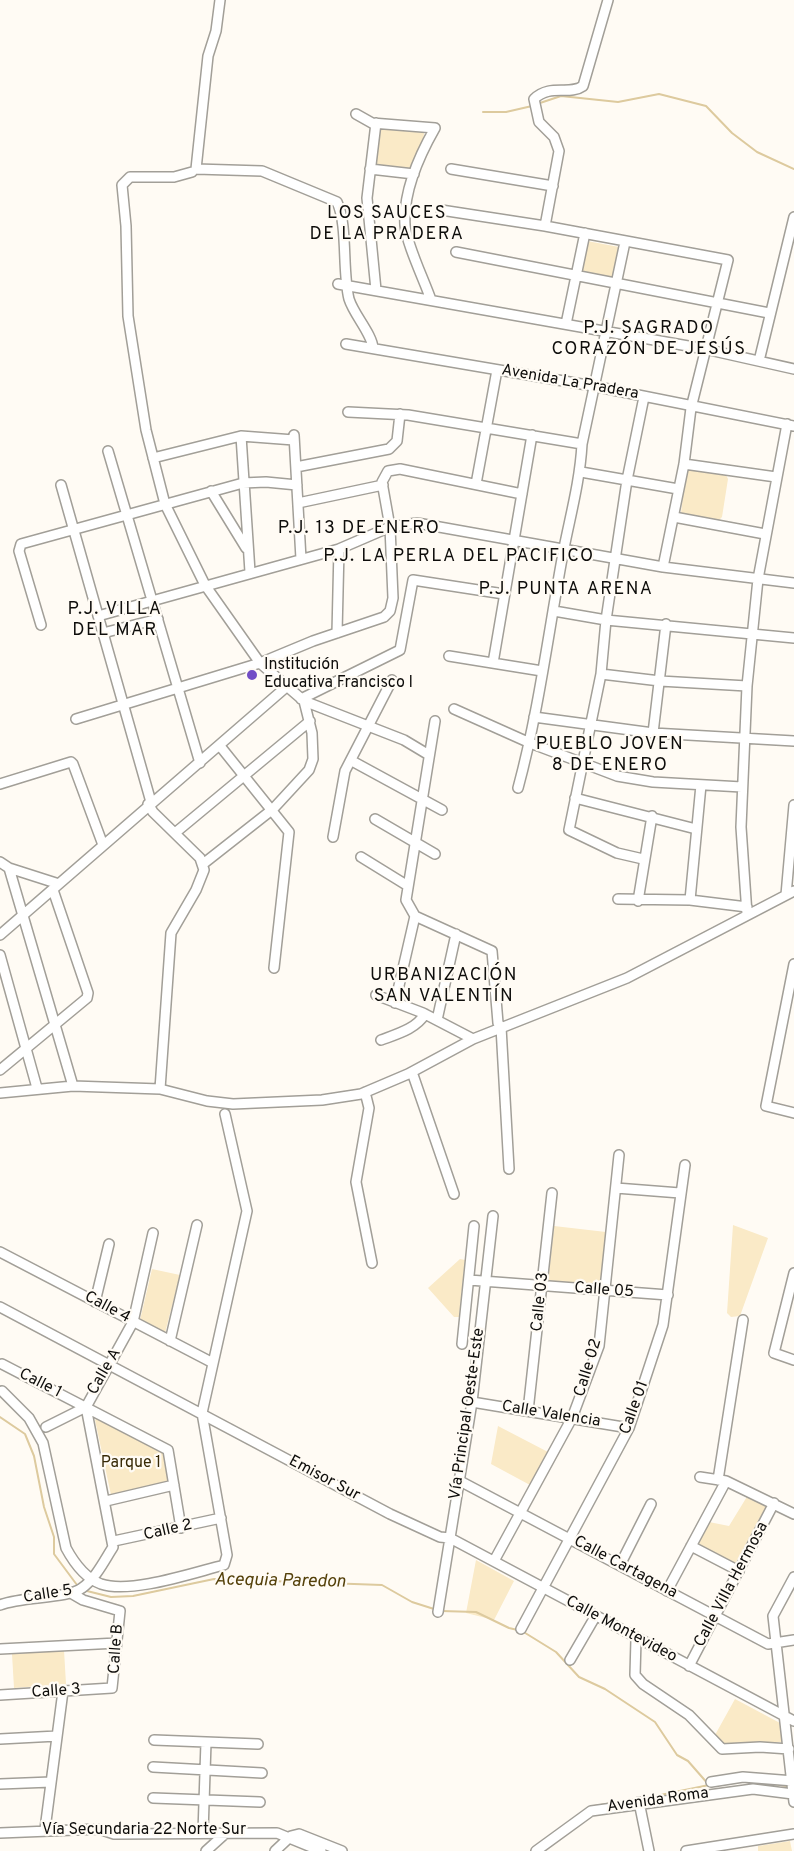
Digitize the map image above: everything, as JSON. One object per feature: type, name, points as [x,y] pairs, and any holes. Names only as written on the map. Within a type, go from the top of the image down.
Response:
[{"type":"street","points":[[220,0],[216,31],[208,56],[196,169],[262,171],[335,200],[339,208],[342,285],[363,330],[372,341],[373,348]]},
{"type":"street","points":[[545,226],[559,147],[554,137],[539,122],[534,98],[547,91],[578,89],[584,86],[608,0]]},
{"type":"street","points":[[356,114],[376,123],[435,128],[419,156],[407,204],[405,227],[431,300]]},
{"type":"street","points":[[376,123],[367,198],[376,291]]},
{"type":"street","points":[[370,169],[414,174]]},
{"type":"street","points":[[451,169],[553,186]]},
{"type":"street","points":[[192,172],[174,177],[130,177],[122,186],[126,226],[128,316],[146,430],[165,504],[205,585],[260,663],[285,688],[303,700],[404,740],[429,755]]},
{"type":"street","points":[[441,210],[545,226],[728,260],[691,408],[684,464],[663,567]]},
{"type":"street","points":[[759,361],[794,217]]},
{"type":"street","points":[[566,324],[585,233]]},
{"type":"street","points":[[518,788],[530,743],[564,549],[581,472],[582,444],[593,387],[625,242]]},
{"type":"street","points":[[456,252],[769,313]]},
{"type":"street","points":[[342,285],[705,349],[794,369]]},
{"type":"street","name":"Avenida La Pradera","points":[[346,344],[593,387],[691,408],[791,425]]},
{"type":"street","points":[[476,484],[496,370]]},
{"type":"street","points":[[643,859],[617,854],[569,830],[601,674],[606,620],[627,480],[644,397]]},
{"type":"street","points":[[348,412],[400,414],[582,444]]},
{"type":"street","points":[[296,467],[389,449],[397,441],[400,414]]},
{"type":"street","points":[[747,911],[741,827],[747,686],[765,534],[776,477],[791,425]]},
{"type":"street","points":[[493,663],[532,435]]},
{"type":"street","points":[[153,458],[241,436],[294,437],[301,559]]},
{"type":"street","points":[[241,436],[250,572]]},
{"type":"street","points":[[108,451],[201,763]]},
{"type":"street","points":[[684,464],[776,477]]},
{"type":"street","points":[[76,718],[260,663],[337,633],[381,620],[390,610],[393,598],[390,526],[383,485],[386,473],[400,469],[522,494]]},
{"type":"street","points":[[581,472],[678,489]]},
{"type":"street","points":[[41,625],[19,546],[243,483],[266,482],[297,485]]},
{"type":"street","points":[[61,485],[153,812],[203,864],[202,878],[171,933],[160,1089]]},
{"type":"street","points":[[298,503],[383,485]]},
{"type":"street","points":[[211,491],[248,551]]},
{"type":"street","points":[[674,517],[765,534]]},
{"type":"street","points":[[98,616],[339,549],[390,526],[417,523],[663,567],[794,583]]},
{"type":"street","points":[[337,633],[339,549]]},
{"type":"street","points":[[303,700],[400,650],[413,580],[504,594]]},
{"type":"street","points":[[554,610],[606,620],[794,638]]},
{"type":"street","points":[[103,633],[158,619]]},
{"type":"street","points":[[653,733],[666,624]]},
{"type":"street","points":[[449,656],[542,671]]},
{"type":"street","points":[[601,674],[660,681],[747,686]]},
{"type":"street","points":[[333,837],[343,780],[392,680]]},
{"type":"street","points":[[0,935],[285,688]]},
{"type":"street","points":[[203,864],[273,809],[309,770],[314,745],[310,721],[303,700]]},
{"type":"street","points":[[454,709],[530,743],[617,776],[742,787]]},
{"type":"street","points":[[534,717],[653,733],[794,741]]},
{"type":"street","points":[[175,833],[310,721]]},
{"type":"street","points":[[435,721],[406,900],[416,916],[492,951],[498,1023],[501,1027],[509,1169]]},
{"type":"street","points":[[220,746],[273,809],[289,833],[274,968]]},
{"type":"street","points":[[352,761],[442,810]]},
{"type":"street","points":[[0,784],[71,762],[75,767],[103,845]]},
{"type":"street","points":[[690,900],[700,785]]},
{"type":"street","points":[[575,798],[652,816],[696,830]]},
{"type":"street","points":[[0,1093],[74,1086],[160,1089],[207,1101],[233,1104],[322,1100],[365,1092],[412,1072],[473,1039],[627,978],[747,911],[790,893],[794,805]]},
{"type":"street","points":[[638,901],[643,859],[652,816]]},
{"type":"street","points":[[375,819],[435,854]]},
{"type":"street","points":[[361,857],[408,886]]},
{"type":"street","points":[[0,862],[9,868],[56,887]]},
{"type":"street","points":[[9,868],[74,1086]]},
{"type":"street","points":[[0,1070],[84,1001],[88,993],[56,887]]},
{"type":"street","points":[[618,899],[690,900],[747,911]]},
{"type":"street","points":[[395,1003],[416,916]]},
{"type":"street","points":[[437,1020],[456,934]]},
{"type":"street","points":[[0,955],[37,1088]]},
{"type":"street","points":[[794,964],[790,1002],[766,1106],[794,1113]]},
{"type":"street","points":[[376,995],[425,1014],[473,1039]]},
{"type":"street","points":[[381,1040],[404,1032],[421,1020],[425,1014]]},
{"type":"street","points":[[412,1072],[454,1194]]},
{"type":"street","points":[[365,1092],[369,1108],[356,1182],[372,1263]]},
{"type":"street","points":[[2,1391],[19,1405],[38,1431],[66,1548],[73,1562],[92,1578],[110,1586],[133,1586],[224,1565],[227,1556],[202,1413],[247,1211],[225,1114]]},
{"type":"street","name":"Calle 02","points":[[494,1561],[572,1418],[599,1346],[619,1155]]},
{"type":"street","name":"Calle 01","points":[[522,1629],[629,1428],[663,1325],[685,1165]]},
{"type":"street","points":[[615,1188],[680,1193]]},
{"type":"street","name":"Calle 03","points":[[528,1411],[552,1193]]},
{"type":"street","name":"Vía Principal Oeste-Este","points":[[438,1612],[472,1402],[493,1215]]},
{"type":"street","points":[[170,1341],[197,1225]]},
{"type":"street","name":"Vía Principal Oeste-Este","points":[[462,1344],[474,1226]]},
{"type":"street","name":"Calle A","points":[[114,1541],[86,1407],[133,1322],[153,1233]]},
{"type":"street","points":[[95,1302],[109,1244]]},
{"type":"street","name":"Calle 4","points":[[0,1252],[213,1364]]},
{"type":"street","points":[[794,1273],[789,1311],[774,1353],[794,1360]]},
{"type":"street","name":"Calle 05","points":[[469,1280],[604,1292],[668,1295]]},
{"type":"street","name":"Emisor Sur","points":[[0,1307],[390,1514],[440,1538],[450,1538]]},
{"type":"street","points":[[668,1591],[722,1481],[743,1320]]},
{"type":"street","name":"Calle 1","points":[[2,1364],[168,1450],[181,1528]]},
{"type":"street","name":"Calle Valencia","points":[[472,1402],[629,1428]]},
{"type":"street","points":[[46,1427],[86,1407]]},
{"type":"street","points":[[700,1478],[722,1481],[794,1514]]},
{"type":"street","name":"Calle Cartagena","points":[[458,1480],[768,1644],[776,1644]]},
{"type":"street","points":[[106,1501],[174,1485]]},
{"type":"street","name":"Calle Villa Hermosa","points":[[689,1666],[774,1503]]},
{"type":"street","points":[[620,1565],[651,1504]]},
{"type":"street","name":"Calle 2","points":[[114,1541],[221,1518]]},
{"type":"street","name":"Calle Montevideo","points":[[450,1538],[636,1639],[794,1721]]},
{"type":"street","points":[[92,1578],[113,1547],[114,1541]]},
{"type":"street","points":[[691,1546],[739,1571]]},
{"type":"street","name":"Calle 5","points":[[0,1605],[21,1598],[71,1593],[81,1589],[92,1578]]},
{"type":"street","points":[[793,1579],[773,1616],[794,1798]]},
{"type":"street","name":"Calle B","points":[[71,1593],[83,1600],[120,1611],[112,1688]]},
{"type":"street","points":[[570,1660],[595,1617]]},
{"type":"street","points":[[636,1639],[635,1676],[642,1684],[689,1715],[722,1749],[760,1747],[789,1749]]},
{"type":"street","points":[[776,1644],[794,1640]]},
{"type":"street","points":[[0,1649],[117,1643]]},
{"type":"street","name":"Calle 3","points":[[0,1695],[112,1688]]},
{"type":"street","points":[[45,1829],[63,1691]]},
{"type":"street","points":[[0,1739],[57,1736]]},
{"type":"street","points":[[154,1740],[258,1744]]},
{"type":"street","points":[[203,1833],[206,1742]]},
{"type":"street","points":[[153,1767],[262,1773]]},
{"type":"street","points":[[711,1782],[743,1777],[793,1780]]},
{"type":"street","points":[[0,1784],[51,1782]]},
{"type":"street","name":"Avenida Roma","points":[[536,1851],[591,1810],[753,1789],[794,1798]]},
{"type":"street","points":[[153,1798],[260,1802]]},
{"type":"street","points":[[639,1802],[649,1851]]},
{"type":"street","name":"Vía Secundaria 22 Norte Sur","points":[[0,1833],[99,1828],[114,1834],[277,1833],[291,1836],[302,1848],[321,1851]]},
{"type":"street","points":[[207,1851],[228,1832]]},
{"type":"street","points":[[275,1851],[291,1836],[299,1834],[342,1851]]},
{"type":"street","points":[[686,1851],[752,1846],[794,1834]]},
{"type":"green space","points":[[380,127],[423,128],[424,135],[411,170],[376,166]]},
{"type":"green space","points":[[587,241],[619,247],[613,281],[581,274]]},
{"type":"green space","points":[[690,468],[726,475],[728,479],[722,517],[719,520],[681,513],[686,471]]},
{"type":"green space","points":[[733,1225],[768,1238],[740,1316],[731,1317],[727,1313]]},
{"type":"green space","points":[[554,1226],[606,1232],[600,1287],[548,1282]]},
{"type":"green space","points":[[460,1259],[465,1260],[459,1317],[454,1317],[428,1288]]},
{"type":"green space","points":[[152,1269],[180,1275],[165,1333],[140,1320]]},
{"type":"green space","name":"Parque 1","points":[[98,1417],[164,1452],[169,1482],[111,1495],[95,1420]]},
{"type":"green space","points":[[498,1426],[548,1452],[530,1485],[491,1464]]},
{"type":"green space","points":[[748,1495],[767,1505],[735,1564],[699,1544],[698,1540],[709,1522],[729,1526]]},
{"type":"green space","points":[[476,1560],[514,1581],[494,1620],[466,1613]]},
{"type":"green space","points":[[64,1650],[66,1684],[14,1688],[12,1654]]},
{"type":"green space","points":[[735,1699],[780,1723],[782,1742],[726,1745],[715,1735]]},
{"type":"green space","points":[[790,1841],[792,1851],[758,1851],[758,1846]]},
{"type":"waterway","points":[[537,104],[561,96],[618,102],[659,94],[706,106],[732,133],[757,152],[794,169]]},
{"type":"waterway","points":[[483,112],[506,112],[532,106]]},
{"type":"waterway","name":"Acequia Paredon","points":[[0,1417],[25,1434],[34,1456],[44,1507],[54,1537],[54,1554],[77,1585]]},
{"type":"waterway","name":"Acequia Paredon","points":[[87,1591],[111,1597],[133,1596],[214,1579],[382,1585],[412,1602],[434,1609]]},
{"type":"waterway","name":"Acequia Paredon","points":[[441,1611],[476,1612],[509,1628],[522,1631],[556,1652],[579,1677],[605,1689],[655,1722],[677,1755],[688,1761],[709,1785]]},
{"type":"waterway","points":[[769,1783],[786,1786]]},
{"type":"waterway","points":[[641,1799],[709,1785]]},
{"type":"waterway","points":[[594,1806],[636,1799]]},
{"type":"place","name":"Institución Educativa Francisco I","points":[[252,675]]},
{"type":"district","name":"LOS SAUCES DE LA PRADERA","points":[[387,224]]},
{"type":"district","name":"P.J. SAGRADO CORAZÓN DE JESÚS","points":[[649,339]]},
{"type":"district","name":"P.J. 13 DE ENERO","points":[[359,529]]},
{"type":"district","name":"P.J. LA PERLA DEL PACIFICO","points":[[459,557]]},
{"type":"district","name":"P.J. PUNTA ARENA","points":[[566,590]]},
{"type":"district","name":"P.J. VILLA DEL MAR","points":[[115,620]]},
{"type":"district","name":"PUEBLO JOVEN 8 DE ENERO","points":[[610,756]]},
{"type":"district","name":"URBANIZACIÓN SAN VALENTÍN","points":[[444,986]]}]
